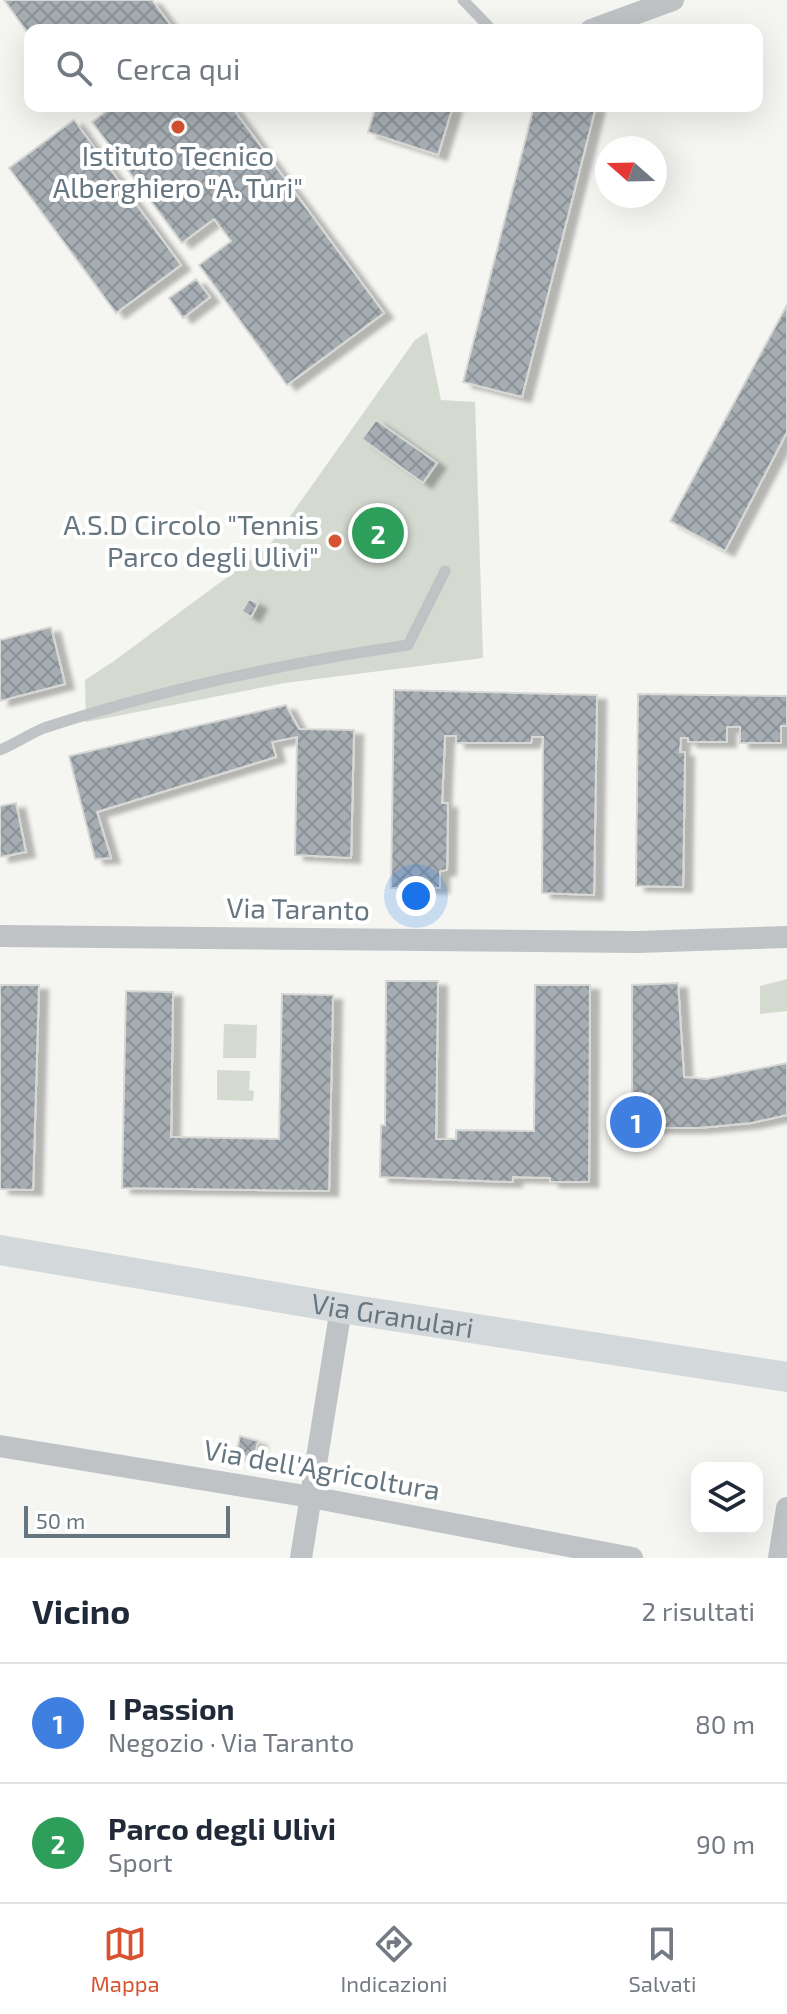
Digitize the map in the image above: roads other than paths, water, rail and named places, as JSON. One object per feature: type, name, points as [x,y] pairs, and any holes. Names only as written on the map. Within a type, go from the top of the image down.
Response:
[{"type":"street","points":[[607,24],[673,0]]},
{"type":"street","name":"Via Taranto","points":[[0,936],[621,942],[787,937]]},
{"type":"street","name":"Via Granulari","points":[[0,1250],[341,1308],[787,1377]]},
{"type":"street","points":[[301,1558],[341,1308]]},
{"type":"street","name":"Via dell'Agricoltura","points":[[0,1446],[311,1497],[632,1558]]},
{"type":"street","points":[[779,1558],[787,1508]]},
{"type":"lane","points":[[463,0],[486,24]]},
{"type":"lane","points":[[0,750],[39,730],[197,685],[306,661],[408,645],[445,571]]},
{"type":"place","name":"Istituto Tecnico Alberghiero \"A. Turi\"","points":[[178,127]]},
{"type":"place","name":"Parco degli Ulivi","points":[[378,533]]},
{"type":"place","name":"A.S.D Circolo \"Tennis Parco degli Ulivi\"","points":[[335,541]]},
{"type":"place","name":"I Passion","points":[[636,1122]]}]
